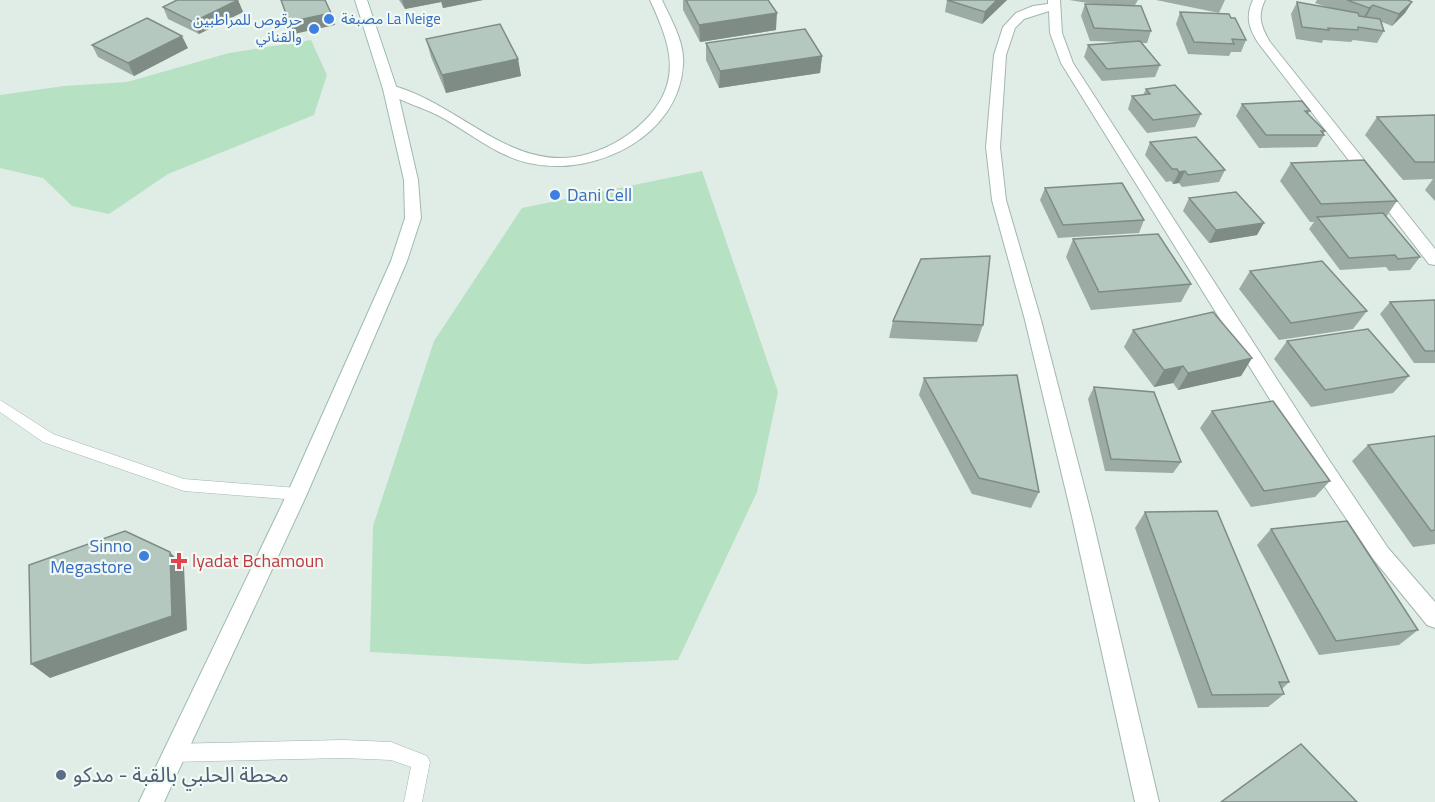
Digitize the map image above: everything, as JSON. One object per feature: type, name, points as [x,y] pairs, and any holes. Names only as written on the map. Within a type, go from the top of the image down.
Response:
[{"type":"street","points":[[151,802],[172,753],[297,494],[399,261],[413,218],[411,180],[390,89],[360,0]]},
{"type":"street","points":[[390,89],[428,104],[494,145],[535,160],[575,162],[603,155],[634,139],[656,117],[671,91],[677,64],[673,38],[656,0]]},
{"type":"street","points":[[1258,0],[1252,12],[1254,27],[1265,44],[1435,260]]},
{"type":"street","points":[[1147,802],[1082,517],[1028,298],[999,200],[993,147],[1000,55],[1009,27],[1020,16],[1054,4],[1056,33],[1066,63],[1322,466],[1381,554],[1435,618]]},
{"type":"lane","points":[[0,405],[48,438],[184,485],[297,494]]},
{"type":"lane","points":[[172,753],[343,749],[391,751],[421,762],[413,802]]},
{"type":"green space","points":[[311,40],[327,75],[314,115],[168,174],[109,214],[72,206],[43,178],[0,168],[0,95],[64,86],[127,82],[229,53]]},
{"type":"green space","points":[[702,171],[778,392],[757,492],[678,660],[586,664],[370,652],[373,526],[434,341],[522,208]]},
{"type":"building","points":[[177,0],[238,0],[193,22],[163,7]]},
{"type":"building","points":[[281,0],[325,0],[331,13],[289,22]]},
{"type":"building","points":[[686,0],[768,0],[777,13],[699,25]]},
{"type":"building","points":[[947,0],[997,0],[985,12]]},
{"type":"building","points":[[1347,0],[1408,0],[1412,2],[1399,14],[1373,5],[1369,8]]},
{"type":"building","points":[[1297,2],[1380,19],[1384,31],[1358,27],[1358,30],[1328,28],[1329,30],[1302,27]]},
{"type":"building","points":[[1085,4],[1141,6],[1151,31],[1094,28]]},
{"type":"building","points":[[1180,12],[1229,14],[1231,18],[1235,18],[1246,40],[1232,39],[1234,44],[1194,42]]},
{"type":"building","points":[[147,18],[182,36],[128,63],[92,45]]},
{"type":"building","points":[[500,24],[518,59],[442,75],[426,39]]},
{"type":"building","points":[[805,29],[822,56],[720,71],[706,43]]},
{"type":"building","points":[[1140,41],[1160,65],[1107,69],[1088,45]]},
{"type":"building","points":[[1175,85],[1201,114],[1153,120],[1132,96],[1150,94],[1146,89]]},
{"type":"building","points":[[1302,101],[1310,111],[1305,111],[1325,131],[1321,131],[1324,135],[1266,135],[1242,104]]},
{"type":"building","points":[[1435,115],[1435,162],[1415,162],[1377,117]]},
{"type":"building","points":[[1196,137],[1225,170],[1188,175],[1185,171],[1179,172],[1177,169],[1172,169],[1150,142]]},
{"type":"building","points":[[1364,160],[1397,201],[1321,204],[1291,163]]},
{"type":"building","points":[[1122,183],[1144,220],[1063,225],[1045,188]]},
{"type":"building","points":[[1236,192],[1264,223],[1216,230],[1189,198]]},
{"type":"building","points":[[1383,213],[1420,257],[1398,259],[1395,255],[1349,258],[1317,217]]},
{"type":"building","points":[[1158,234],[1191,284],[1099,292],[1073,239]]},
{"type":"building","points":[[990,256],[983,325],[893,321],[921,259]]},
{"type":"building","points":[[1322,261],[1367,311],[1291,323],[1250,271]]},
{"type":"building","points":[[1435,300],[1435,351],[1425,351],[1390,302]]},
{"type":"building","points":[[1213,312],[1252,358],[1188,373],[1183,366],[1164,370],[1133,330]]},
{"type":"building","points":[[1368,329],[1409,376],[1325,390],[1287,341]]},
{"type":"building","points":[[1017,375],[1039,492],[979,478],[924,378]]},
{"type":"building","points":[[1094,387],[1154,392],[1181,462],[1111,459]]},
{"type":"building","points":[[1273,401],[1330,481],[1264,491],[1212,411]]},
{"type":"building","points":[[1435,436],[1435,530],[1431,531],[1368,445]]},
{"type":"building","points":[[1217,511],[1289,682],[1279,682],[1284,694],[1212,695],[1145,512]]},
{"type":"building","points":[[1347,521],[1418,630],[1336,641],[1271,529]]},
{"type":"building","points":[[125,531],[170,552],[172,616],[31,664],[29,565]]},
{"type":"building","points":[[1301,744],[1357,802],[1221,802]]},
{"type":"place","name":"مصبغة La Neige","points":[[329,19]]},
{"type":"place","name":"حرقوص للمراطبين والقناني","points":[[314,29]]},
{"type":"place","name":"Dani Cell","points":[[555,195]]},
{"type":"place","name":"Sinno Megastore","points":[[144,556]]},
{"type":"place","name":"lyadat Bchamoun","points":[[179,561]]},
{"type":"place","name":"محطة الحلبي بالقبة - مدكو","points":[[61,775]]}]
